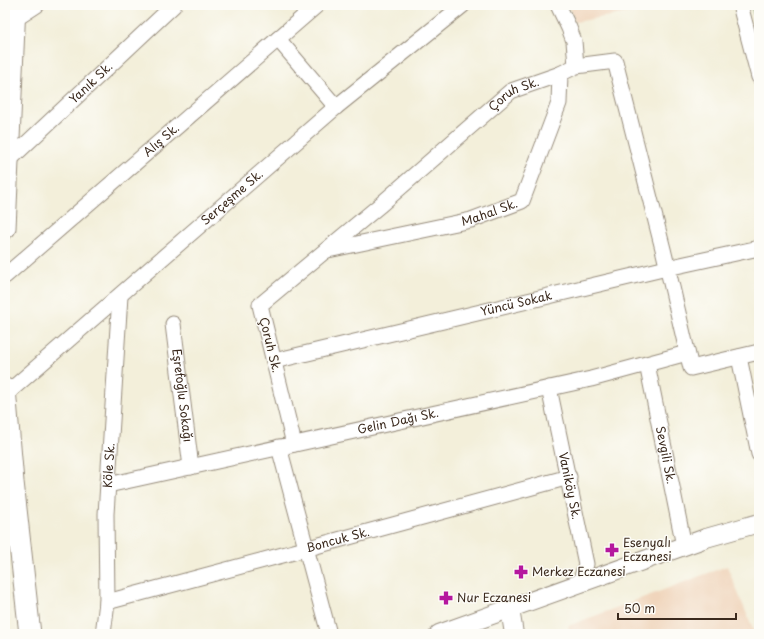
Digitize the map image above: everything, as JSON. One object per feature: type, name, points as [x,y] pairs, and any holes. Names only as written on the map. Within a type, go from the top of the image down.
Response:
[{"type":"main road","points":[[5,228],[11,15]]},
{"type":"main road","points":[[5,389],[9,481],[29,632]]},
{"type":"street","points":[[11,15],[36,5]]},
{"type":"street","name":"Yanık Sk.","points":[[8,161],[174,5]]},
{"type":"street","name":"Alış Sk.","points":[[5,276],[317,5]]},
{"type":"street","name":"Serçeşme Sk.","points":[[6,395],[336,108],[463,5]]},
{"type":"street","points":[[558,5],[574,41],[576,66]]},
{"type":"street","points":[[740,5],[759,77]]},
{"type":"street","points":[[278,39],[336,108]]},
{"type":"street","name":"Çoruh Sk.","points":[[294,444],[260,305],[379,206],[511,90],[560,74],[576,66],[615,61],[691,368],[739,357]]},
{"type":"street","name":"Mahal Sk.","points":[[325,251],[471,220],[522,201],[559,103],[560,74]]},
{"type":"street","name":"Yüncü Sokak","points":[[274,361],[667,268],[759,248]]},
{"type":"street","name":"Köle Sk.","points":[[103,634],[107,602],[106,514],[120,296]]},
{"type":"street","name":"Eşrefoğlu Sokağı","points":[[173,324],[191,466]]},
{"type":"street","points":[[759,352],[739,357],[759,454]]},
{"type":"street","name":"Gelin Dağı Sk.","points":[[108,485],[591,379],[687,353]]},
{"type":"street","name":"Sevgili Sk.","points":[[647,364],[684,546]]},
{"type":"street","name":"Vaniköy Sk.","points":[[549,388],[569,477],[586,564],[580,584]]},
{"type":"street","points":[[279,447],[305,549],[329,634]]},
{"type":"street","name":"Boncuk Sk.","points":[[107,602],[569,477]]},
{"type":"street","points":[[439,634],[706,538],[759,523]]},
{"type":"street","points":[[510,609],[514,634]]},
{"type":"shaded area","points":[[568,5],[674,5],[575,22]]},
{"type":"shaded area","points":[[727,566],[755,634],[571,634],[568,626]]},
{"type":"green space","points":[[751,5],[759,5],[759,34]]},
{"type":"place","name":"Esenyalı Eczanesi","points":[[612,550]]},
{"type":"place","name":"Merkez Eczanesi","points":[[521,572]]},
{"type":"place","name":"Nur Eczanesi","points":[[446,598]]}]
